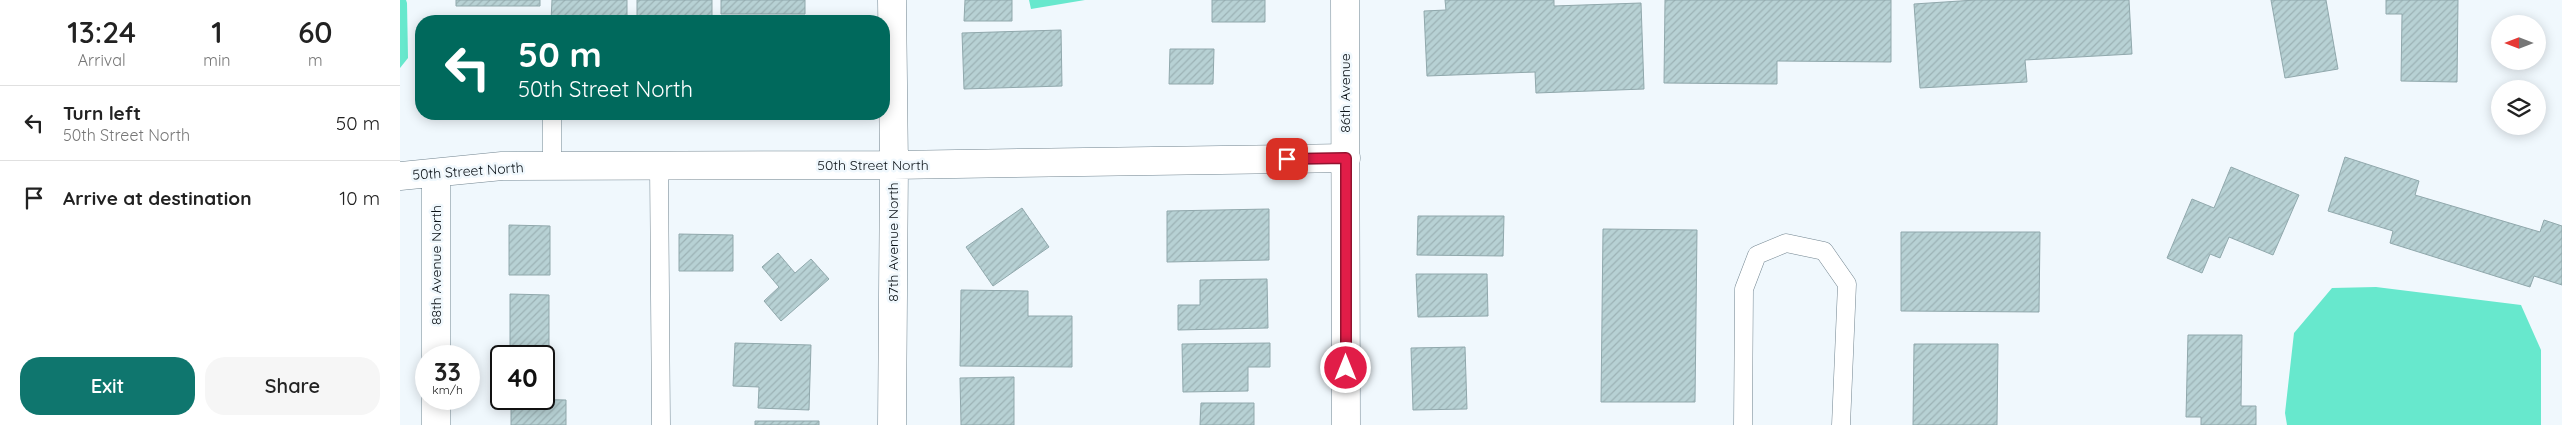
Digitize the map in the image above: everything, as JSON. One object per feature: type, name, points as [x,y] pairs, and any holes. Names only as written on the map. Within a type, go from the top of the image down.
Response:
[{"type":"street","name":"87th Avenue North","points":[[892,0],[894,165],[892,425]]},
{"type":"street","name":"86th Avenue","points":[[1345,0],[1346,425]]},
{"type":"street","name":"50th Street North","points":[[400,176],[502,166],[894,165],[1346,158]]},
{"type":"street","name":"88th Avenue North","points":[[436,173],[436,345]]},
{"type":"street","points":[[436,410],[436,425]]},
{"type":"lane","points":[[552,120],[552,166]]},
{"type":"lane","points":[[659,166],[661,425]]},
{"type":"lane","points":[[1743,425],[1744,290],[1757,255],[1786,243],[1824,251],[1847,284],[1841,425]]},
{"type":"shaded area","points":[[400,0],[406,0],[407,3],[408,58],[400,68]]},
{"type":"shaded area","points":[[1029,0],[1085,0],[1031,9]]},
{"type":"shaded area","points":[[2376,287],[2521,305],[2541,350],[2541,425],[2287,425],[2285,413],[2294,333],[2332,288]]},
{"type":"building","points":[[456,0],[540,0],[540,6],[456,6]]},
{"type":"building","points":[[552,0],[627,0],[627,15],[551,15]]},
{"type":"building","points":[[637,0],[712,0],[712,15],[637,15]]},
{"type":"building","points":[[721,0],[805,0],[805,14],[721,14]]},
{"type":"building","points":[[965,0],[1012,0],[1012,21],[964,21]]},
{"type":"building","points":[[1212,0],[1265,0],[1265,22],[1212,22]]},
{"type":"building","points":[[1445,0],[1554,0],[1554,6],[1641,3],[1644,89],[1536,93],[1535,72],[1427,76],[1424,11],[1446,10]]},
{"type":"building","points":[[1665,0],[1891,0],[1891,62],[1777,61],[1777,84],[1664,83]]},
{"type":"building","points":[[1975,0],[2129,0],[2132,54],[2025,60],[2027,82],[1920,88],[1914,4]]},
{"type":"building","points":[[2271,0],[2326,0],[2338,69],[2285,78]]},
{"type":"building","points":[[2386,0],[2458,0],[2457,82],[2401,81],[2402,14],[2386,14]]},
{"type":"building","points":[[1061,30],[1062,86],[964,89],[962,33]]},
{"type":"building","points":[[1170,49],[1214,49],[1213,84],[1169,84]]},
{"type":"building","points":[[2345,157],[2419,181],[2415,195],[2540,232],[2544,220],[2562,226],[2562,285],[2534,276],[2530,287],[2390,243],[2393,231],[2328,211]]},
{"type":"building","points":[[2231,167],[2299,195],[2273,255],[2229,237],[2220,258],[2210,254],[2202,273],[2167,258],[2192,199],[2214,208]]},
{"type":"building","points":[[1022,208],[1049,247],[993,286],[966,247]]},
{"type":"building","points":[[1269,209],[1269,260],[1167,262],[1167,211]]},
{"type":"building","points":[[1418,216],[1504,216],[1503,256],[1417,255]]},
{"type":"building","points":[[509,225],[550,226],[550,275],[509,275]]},
{"type":"building","points":[[1603,229],[1697,230],[1695,402],[1601,402]]},
{"type":"building","points":[[1901,232],[2040,232],[2039,312],[1901,311]]},
{"type":"building","points":[[679,234],[733,235],[733,271],[679,271]]},
{"type":"building","points":[[778,253],[795,273],[811,259],[829,279],[781,321],[764,301],[779,287],[762,267]]},
{"type":"building","points":[[1416,274],[1487,274],[1488,316],[1418,317]]},
{"type":"building","points":[[1267,279],[1268,328],[1178,330],[1178,305],[1200,305],[1200,280]]},
{"type":"building","points":[[961,290],[1028,291],[1028,316],[1072,316],[1072,367],[960,366]]},
{"type":"building","points":[[510,294],[549,295],[549,345],[510,345]]},
{"type":"building","points":[[2188,335],[2242,335],[2241,406],[2256,406],[2256,425],[2201,425],[2201,417],[2186,417]]},
{"type":"building","points":[[735,343],[811,345],[809,410],[758,408],[759,387],[733,386]]},
{"type":"building","points":[[1270,343],[1270,367],[1248,367],[1248,391],[1183,392],[1182,344]]},
{"type":"building","points":[[1914,344],[1998,344],[1997,425],[1913,425]]},
{"type":"building","points":[[1465,347],[1467,409],[1413,410],[1411,348]]},
{"type":"building","points":[[1014,377],[1014,425],[961,425],[960,378]]},
{"type":"building","points":[[555,400],[566,400],[566,425],[511,425],[511,410],[555,410]]},
{"type":"building","points":[[1201,403],[1254,403],[1254,425],[1200,425]]},
{"type":"building","points":[[755,421],[819,421],[819,425],[755,425]]},
{"type":"route","points":[[1287,159],[1346,158],[1346,368]]}]
